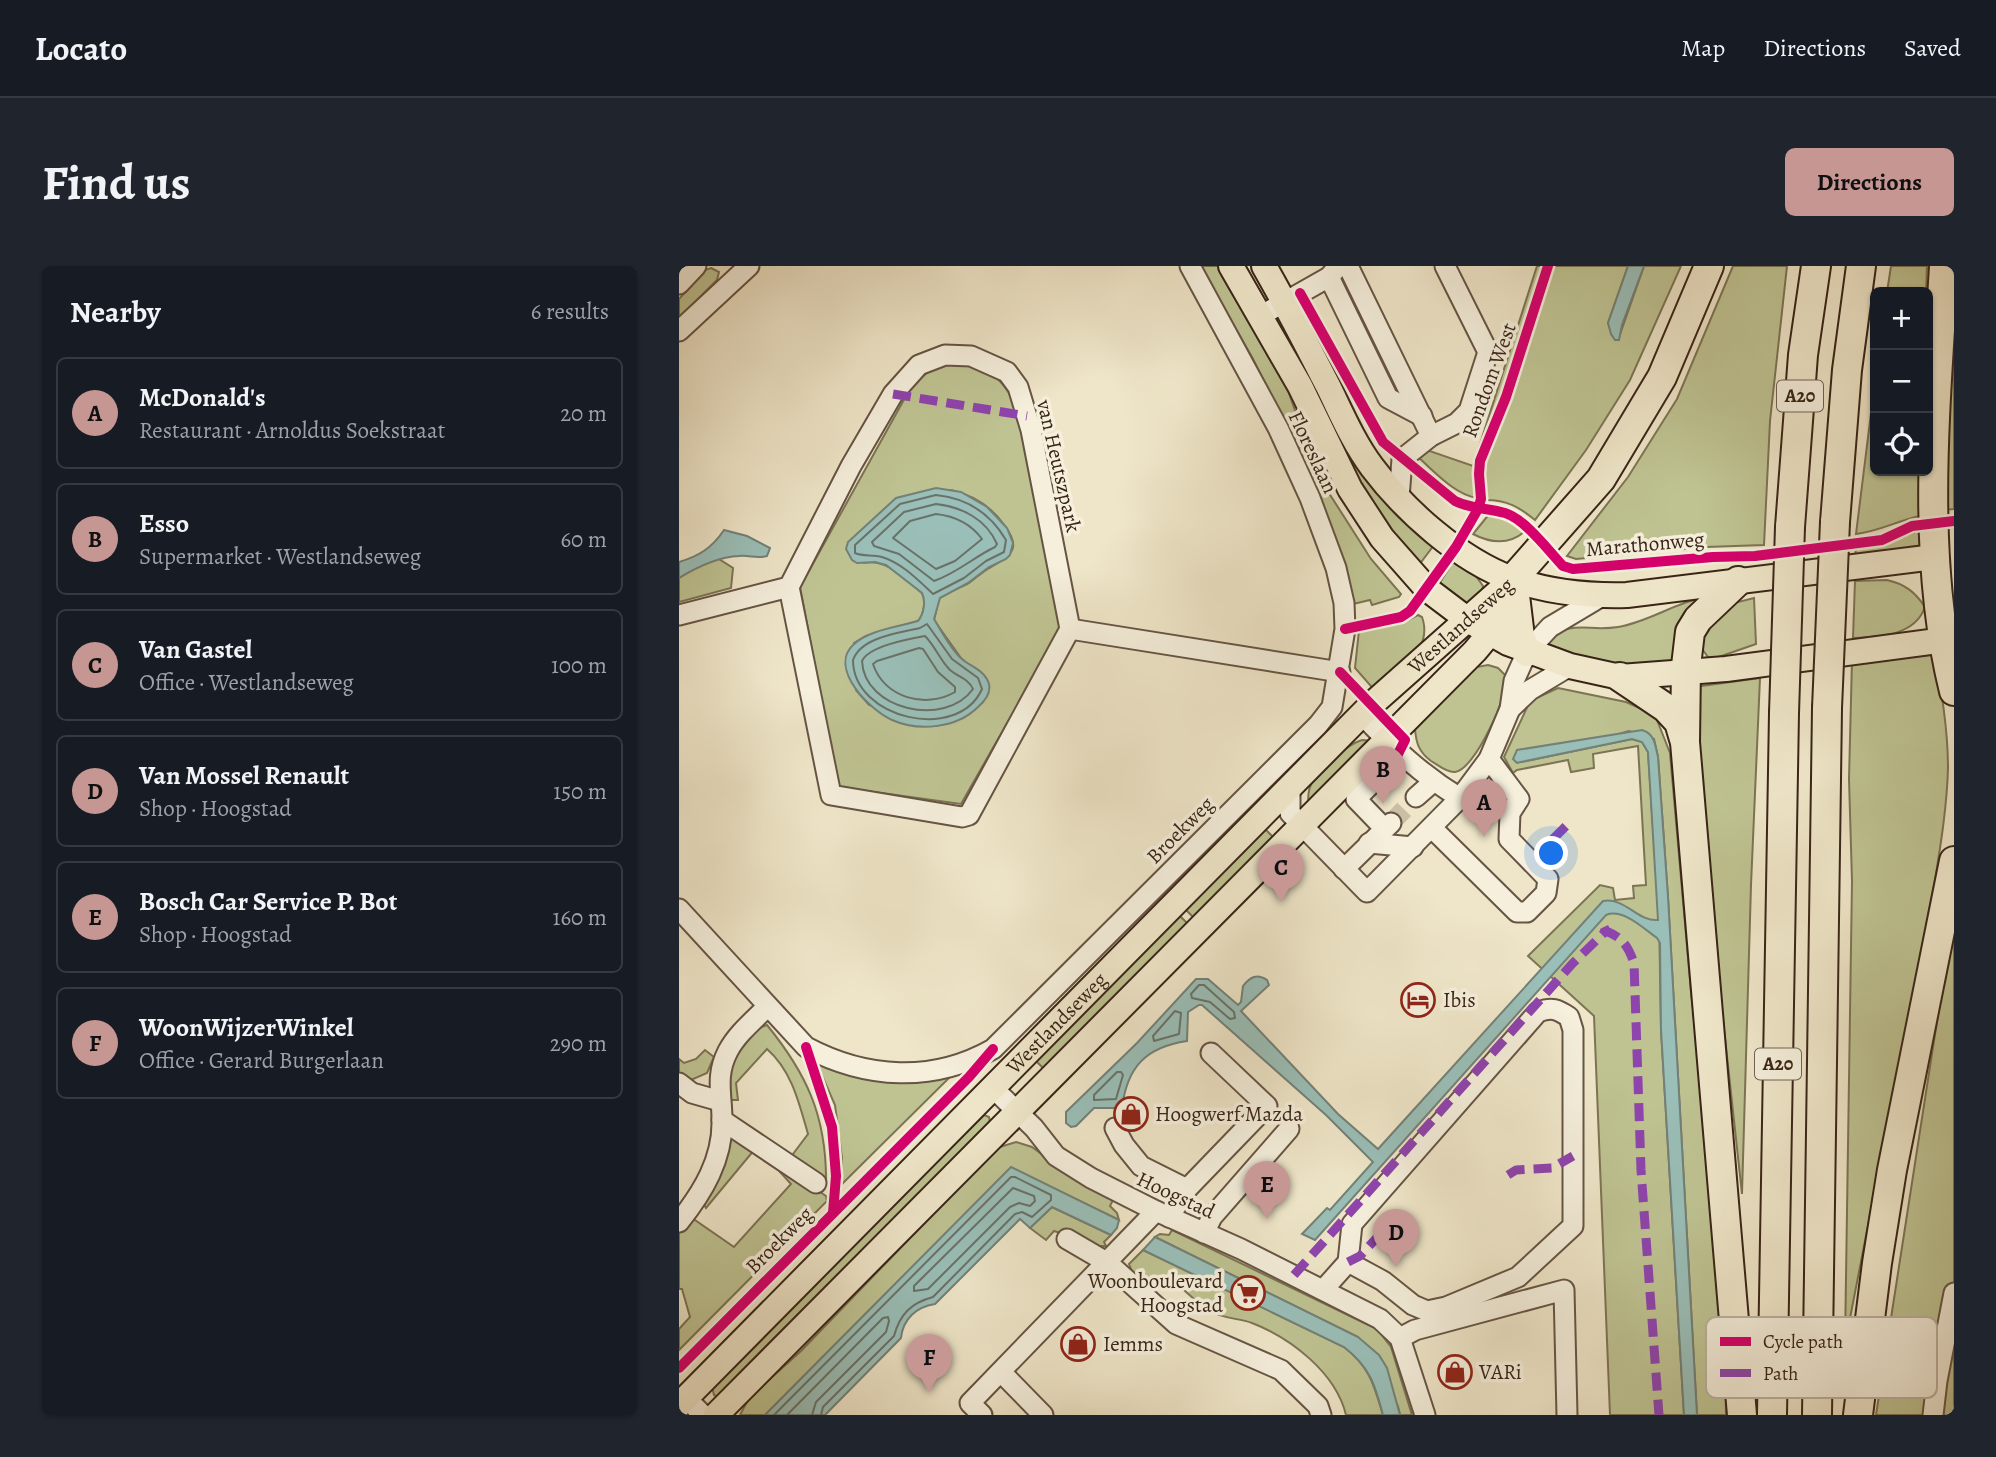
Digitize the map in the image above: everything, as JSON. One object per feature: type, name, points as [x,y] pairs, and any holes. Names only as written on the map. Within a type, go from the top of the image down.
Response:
[{"type":"highway","points":[[1527,652],[1520,638],[1513,579],[1601,480],[1663,377],[1709,266]]},
{"type":"highway","name":"A20","points":[[1774,1317],[1784,713],[1790,527],[1803,355],[1816,266]]},
{"type":"highway","name":"A20","points":[[1818,1317],[1827,708],[1835,522],[1847,370],[1861,266]]},
{"type":"highway","points":[[1944,266],[1935,450],[1954,691]]},
{"type":"highway","points":[[1734,1317],[1685,742],[1686,673],[1690,632],[1698,619],[1738,581]]},
{"type":"highway","points":[[1620,677],[1666,708],[1679,722],[1685,742]]},
{"type":"highway","points":[[1870,1317],[1892,1170],[1954,861]]},
{"type":"main road","points":[[1231,266],[1300,386],[1350,488],[1383,538],[1427,589],[1490,633],[1527,652],[1570,666],[1620,677],[1686,673],[1949,640]]},
{"type":"main road","points":[[1264,266],[1371,466],[1399,498],[1456,547],[1513,579],[1554,589],[1602,596],[1682,590],[1944,556]]},
{"type":"main road","name":"Westlandseweg","points":[[689,1406],[992,1087],[1362,715],[1513,579]]},
{"type":"main road","name":"Westlandseweg","points":[[716,1415],[1302,826],[1393,748],[1490,633],[1513,579]]},
{"type":"street","points":[[679,284],[696,266]]},
{"type":"street","name":"Floreslaan","points":[[1190,266],[1278,428],[1310,498],[1336,568],[1344,603],[1345,629],[1340,672]]},
{"type":"street","points":[[1347,266],[1431,436]]},
{"type":"street","points":[[1399,498],[1402,459],[1431,436],[1457,423],[1469,411],[1488,352],[1445,266]]},
{"type":"street","points":[[679,331],[741,269]]},
{"type":"street","points":[[1260,316],[1334,272],[1388,398],[1422,416]]},
{"type":"street","name":"van Heutszpark","points":[[789,587],[851,467],[893,394],[919,365],[945,355],[971,356],[1007,372],[1018,387],[1031,430],[1070,629]]},
{"type":"street","points":[[679,614],[789,587],[831,795],[962,817],[969,815],[1070,629],[1340,672]]},
{"type":"street","points":[[1290,790],[1290,813],[1367,892],[1460,798],[1489,760],[1510,709],[1514,681],[1527,652],[1550,626],[1602,596]]},
{"type":"street","points":[[1510,709],[1529,690],[1570,666]]},
{"type":"street","name":"Broekweg","points":[[767,1007],[806,1047],[830,1060],[854,1068],[922,1072],[972,1061],[993,1049],[1318,725],[1332,706],[1340,672]]},
{"type":"street","points":[[1362,715],[1393,748],[1433,782],[1460,798]]},
{"type":"street","points":[[1344,869],[1388,826],[1356,799],[1393,748]]},
{"type":"street","points":[[1432,828],[1517,912],[1527,912],[1546,893],[1548,879],[1509,839],[1510,813],[1518,799],[1489,760]]},
{"type":"street","points":[[1416,797],[1433,782]]},
{"type":"street","points":[[1369,844],[1413,847]]},
{"type":"street","points":[[679,909],[767,1007],[738,1036],[727,1053],[718,1081],[720,1145],[702,1190],[679,1222]]},
{"type":"street","points":[[1323,1290],[1348,1262],[1352,1224],[1538,1012],[1548,1008],[1557,1009],[1569,1017],[1573,1030],[1573,1226],[1518,1278],[1446,1307],[1427,1311],[1413,1305],[1383,1281],[1348,1262]]},
{"type":"street","points":[[976,1409],[1001,1372],[1108,1263],[1163,1214],[1267,1106],[1211,1053]]},
{"type":"street","points":[[679,1083],[721,1110],[816,1183]]},
{"type":"street","name":"Hoogstad","points":[[992,1087],[1056,1156],[1090,1178],[1380,1319],[1400,1338]]},
{"type":"street","points":[[1115,1128],[1124,1145],[1141,1166],[1187,1189]]},
{"type":"street","points":[[1204,1233],[1212,1217],[1289,1129]]},
{"type":"street","points":[[1067,1239],[1108,1263],[1176,1324],[1281,1370],[1318,1406],[1321,1415]]},
{"type":"street","points":[[1425,1415],[1400,1338],[1415,1330],[1563,1290],[1567,1415]]},
{"type":"street","points":[[1937,1381],[1954,1293]]},
{"type":"street","points":[[1001,1372],[1043,1415]]},
{"type":"green space","points":[[1200,266],[1219,266],[1285,382],[1312,459],[1327,490],[1371,559],[1401,594],[1399,597],[1372,605],[1370,600],[1353,604],[1281,415],[1253,359]]},
{"type":"green space","points":[[1537,266],[1545,266],[1481,454],[1477,474],[1478,495],[1477,498],[1469,496],[1445,482],[1418,457],[1427,450],[1473,466]]},
{"type":"green space","points":[[1551,266],[1628,266],[1608,323],[1618,340],[1644,266],[1681,266],[1630,380],[1586,450],[1535,520],[1512,505],[1486,500],[1483,475],[1485,458],[1512,389]]},
{"type":"green space","points":[[1733,266],[1787,266],[1770,421],[1764,545],[1706,547],[1576,559],[1567,556],[1628,477],[1677,399]]},
{"type":"green space","points":[[1891,266],[1927,266],[1926,287],[1888,287]]},
{"type":"green space","points":[[711,268],[719,272],[717,280],[679,318],[679,299],[705,270]]},
{"type":"green space","points":[[1283,324],[1434,545],[1419,565],[1387,526],[1357,481],[1280,329]]},
{"type":"green space","points":[[1954,329],[1954,509],[1944,510]]},
{"type":"green space","points":[[949,364],[976,368],[995,377],[1010,394],[1020,419],[1061,625],[961,804],[838,787],[800,587],[911,387],[931,369]],"holes":[[[951,490],[994,513],[1010,534],[1013,546],[1004,559],[969,583],[939,598],[934,620],[963,661],[983,702],[963,718],[936,726],[869,705],[856,690],[854,643],[866,636],[918,621],[923,611],[922,593],[888,567],[872,562],[863,563]]]},
{"type":"green space","points":[[1870,421],[1870,476],[1920,476],[1920,516],[1856,534]]},
{"type":"green space","points":[[1490,513],[1516,524],[1524,532],[1506,541],[1486,539],[1473,534]]},
{"type":"green space","points":[[1921,530],[1922,544],[1919,549],[1855,557],[1856,548],[1885,543]]},
{"type":"green space","points":[[719,559],[733,568],[731,588],[679,602],[679,578],[700,565]]},
{"type":"green space","points":[[1455,559],[1471,569],[1483,586],[1482,592],[1467,605],[1439,584]]},
{"type":"green space","points":[[1887,580],[1904,586],[1917,597],[1925,607],[1920,617],[1913,624],[1895,633],[1853,638],[1855,581]]},
{"type":"green space","points":[[1701,598],[1678,665],[1613,665],[1548,648],[1545,640],[1573,628],[1629,625]]},
{"type":"green space","points":[[1754,598],[1756,644],[1710,660],[1698,643],[1718,607]]},
{"type":"green space","points":[[1418,615],[1422,617],[1424,629],[1419,650],[1377,693],[1355,668],[1359,630],[1406,621]]},
{"type":"green space","points":[[1934,650],[1948,753],[1943,824],[1935,880],[1850,1317],[1845,1317],[1852,881],[1849,779],[1852,660]]},
{"type":"green space","points":[[1488,665],[1498,668],[1506,676],[1503,697],[1481,745],[1472,758],[1463,768],[1455,772],[1449,771],[1431,761],[1421,751],[1415,729],[1467,675],[1477,667]]},
{"type":"green space","points":[[1760,678],[1742,1194],[1706,863],[1694,687]]},
{"type":"green space","points":[[1558,688],[1626,702],[1655,715],[1670,753],[1723,1317],[1706,1317],[1706,1398],[1726,1398],[1726,1415],[1697,1415],[1658,757],[1654,739],[1629,731],[1521,762],[1632,739],[1642,742],[1648,752],[1684,1415],[1610,1415],[1594,1016],[1528,956],[1600,885],[1613,888],[1615,900],[1634,898],[1633,886],[1646,885],[1638,746],[1593,754],[1594,768],[1571,772],[1568,760],[1513,773],[1504,757],[1530,701]]},
{"type":"green space","points":[[1363,740],[1371,741],[1309,805],[1310,787],[1319,773],[1344,750]]},
{"type":"green space","points":[[1265,829],[1275,839],[1195,919],[1185,909]]},
{"type":"green space","points":[[1179,915],[1189,925],[1046,1071],[1035,1060]]},
{"type":"green space","points":[[1954,927],[1954,1415],[1876,1415],[1879,1398],[1937,1398],[1937,1317],[1891,1317]]},
{"type":"green space","points":[[767,1025],[793,1060],[811,1096],[822,1135],[826,1179],[820,1180],[790,1158],[808,1134],[789,1077],[767,1049],[736,1083],[738,1100],[727,1100],[727,1074],[734,1057],[748,1037]]},
{"type":"green space","points":[[705,1050],[714,1057],[707,1073],[691,1080],[679,1075],[679,1059],[684,1063],[696,1059]]},
{"type":"green space","points":[[816,1062],[858,1077],[886,1081],[951,1076],[841,1185],[842,1158],[835,1105]]},
{"type":"green space","points":[[984,1115],[989,1117],[990,1122],[718,1397],[714,1395],[712,1387]]},
{"type":"green space","points":[[733,1137],[755,1149],[706,1208],[703,1203],[727,1143]]},
{"type":"green space","points":[[1016,1142],[1032,1147],[1078,1181],[1113,1200],[1110,1206],[1117,1213],[1119,1220],[1011,1168],[765,1415],[740,1415],[749,1398],[801,1351],[993,1152]]},
{"type":"green space","points":[[784,1167],[826,1196],[827,1201],[679,1350],[679,1329],[690,1317],[682,1289],[679,1289],[679,1229],[692,1218],[734,1247],[791,1184],[780,1172]]},
{"type":"green space","points":[[1052,1207],[1111,1235],[1104,1242],[1106,1246],[1054,1231],[1046,1240],[1030,1228]]},
{"type":"green space","points":[[1172,1230],[1377,1329],[1391,1347],[1412,1415],[1400,1415],[1398,1406],[1358,1337],[1155,1237],[1160,1234],[1169,1235]]},
{"type":"green space","points":[[1143,1250],[1344,1347],[1365,1369],[1374,1386],[1383,1415],[1346,1415],[1333,1385],[1322,1371],[1282,1338],[1247,1321],[1215,1314],[1170,1280],[1150,1277],[1135,1279],[1129,1264]]},
{"type":"water","points":[[1628,266],[1644,266],[1619,340],[1615,340],[1608,323]]},
{"type":"water","points":[[936,488],[961,492],[987,507],[1007,528],[1013,543],[1006,559],[940,598],[934,619],[958,655],[987,679],[989,691],[978,707],[959,720],[926,727],[903,724],[883,715],[855,688],[846,666],[847,655],[859,640],[875,632],[918,621],[924,607],[922,593],[886,565],[875,562],[857,563],[846,549],[848,542],[896,498]]},
{"type":"water","points":[[724,530],[747,536],[770,548],[767,556],[739,556],[715,560],[679,578],[679,562],[705,550]]},
{"type":"water","points":[[1642,730],[1652,737],[1658,757],[1697,1415],[1684,1415],[1661,1030],[1660,943],[1640,925],[1626,917],[1619,914],[1606,915],[1315,1240],[1302,1234],[1327,1208],[1330,1210],[1373,1162],[1326,1115],[1202,1005],[1188,1012],[1187,1041],[1160,1048],[1141,1061],[1134,1070],[1122,1108],[1094,1108],[1076,1126],[1071,1127],[1066,1123],[1066,1112],[1137,1043],[1196,979],[1208,979],[1238,1005],[1241,1002],[1243,986],[1257,976],[1267,980],[1269,985],[1241,1011],[1338,1114],[1378,1149],[1603,901],[1618,903],[1651,920],[1658,920],[1648,752],[1642,742],[1632,739],[1517,763],[1513,759],[1517,750]]},
{"type":"water","points":[[1011,1167],[1119,1220],[1117,1228],[1111,1235],[1052,1207],[1030,1228],[1020,1219],[935,1304],[912,1315],[904,1325],[901,1338],[825,1415],[765,1415]]},
{"type":"water","points":[[1155,1237],[1358,1337],[1379,1355],[1387,1368],[1400,1415],[1383,1415],[1366,1369],[1344,1347],[1143,1250]]},
{"type":"tunnel","points":[[1391,823],[1416,797]]},
{"type":"marked path","points":[[893,394],[1027,416]]},
{"type":"marked path","points":[[1553,839],[1569,823]]},
{"type":"marked path","points":[[1604,927],[1624,943],[1634,963],[1641,1170],[1659,1415]]},
{"type":"marked path","points":[[1294,1275],[1573,963],[1606,931]]},
{"type":"marked path","points":[[1508,1175],[1516,1170],[1552,1168],[1573,1156]]},
{"type":"marked path","points":[[1348,1262],[1360,1256],[1404,1208]]},
{"type":"cycle path","name":"Rondom West","points":[[1345,629],[1401,617],[1410,611],[1456,547],[1478,509],[1481,499],[1480,461],[1506,397],[1548,266]]},
{"type":"cycle path","name":"Marathonweg","points":[[1300,293],[1383,442],[1455,501],[1513,516],[1536,536],[1563,566],[1573,569],[1755,556],[1882,540],[1912,526],[1954,521]]},
{"type":"cycle path","points":[[1340,672],[1405,740],[1398,754]]},
{"type":"cycle path","points":[[806,1047],[832,1127],[836,1176],[833,1213]]},
{"type":"cycle path","points":[[679,1368],[969,1077],[993,1049]]},
{"type":"place","name":"Esso","points":[[1383,804]]},
{"type":"place","name":"McDonald's","points":[[1484,837]]},
{"type":"place","name":"Van Gastel","points":[[1281,902]]},
{"type":"place","name":"Ibis","points":[[1418,1000]]},
{"type":"place","name":"Hoogwerf Mazda","points":[[1131,1114]]},
{"type":"place","name":"Bosch Car Service P. Bot","points":[[1267,1219]]},
{"type":"place","name":"Van Mossel Renault","points":[[1396,1267]]},
{"type":"place","name":"Woonboulevard Hoogstad","points":[[1248,1293]]},
{"type":"place","name":"Iemms","points":[[1078,1344]]},
{"type":"place","name":"VARi","points":[[1455,1372]]},
{"type":"place","name":"WoonWijzerWinkel","points":[[929,1392]]}]
